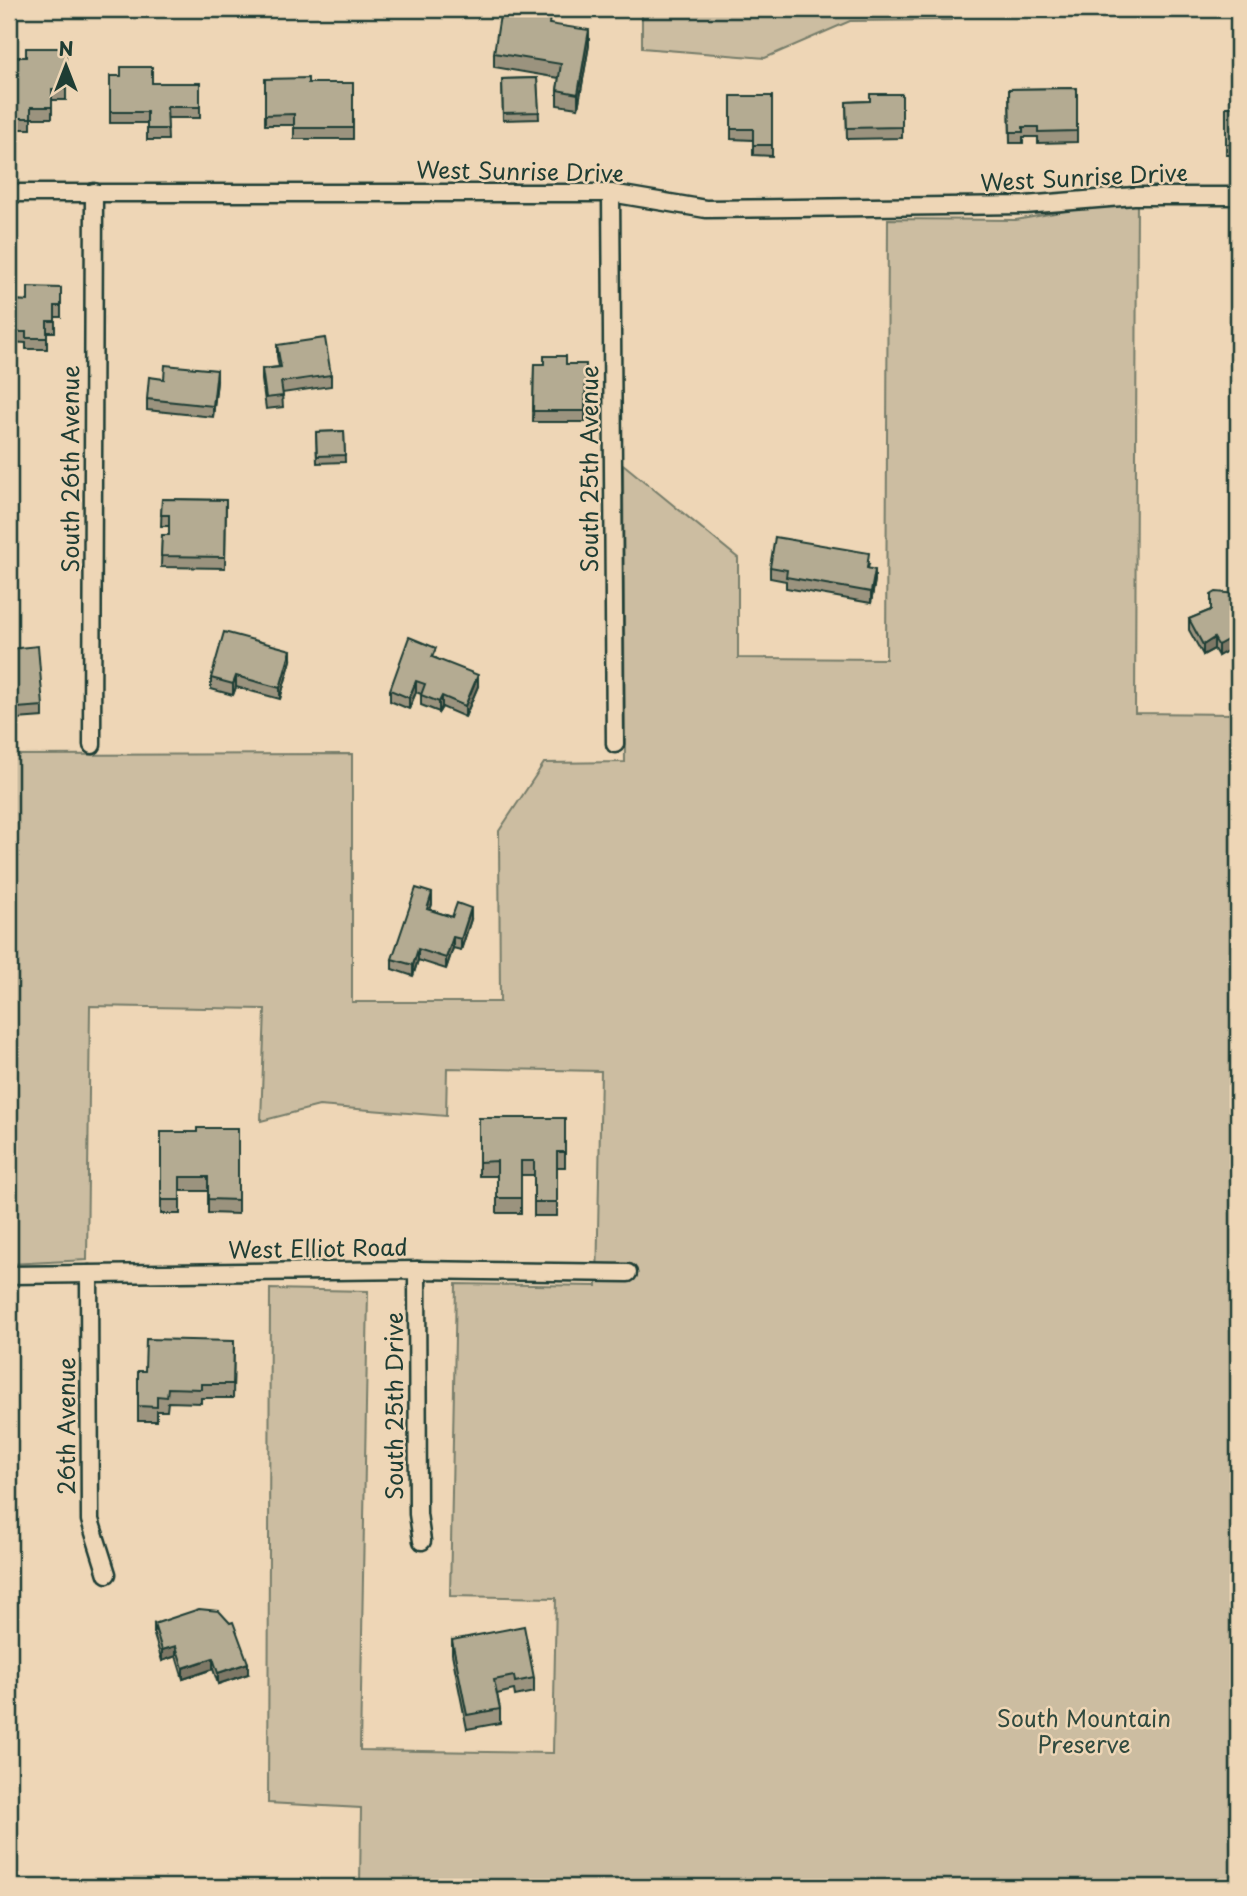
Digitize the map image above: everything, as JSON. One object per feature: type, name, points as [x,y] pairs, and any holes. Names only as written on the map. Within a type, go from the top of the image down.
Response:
[{"type":"street","name":"South 26th Avenue","points":[[92,746],[94,192]]},
{"type":"street","name":"West Sunrise Drive","points":[[9,193],[611,193],[706,209],[1024,205],[1134,196],[1238,195]]},
{"type":"street","name":"South 25th Avenue","points":[[611,193],[615,744]]},
{"type":"street","name":"West Elliot Road","points":[[9,1275],[417,1270],[628,1273]]},
{"type":"street","name":"South 25th Drive","points":[[417,1270],[418,1514],[422,1541]]},
{"type":"street","name":"26th Avenue","points":[[89,1274],[90,1520],[107,1574]]},
{"type":"green space","points":[[642,9],[954,9],[952,20],[850,21],[765,58],[642,48]]},
{"type":"green space","name":"South Mountain Preserve","points":[[1137,198],[1135,713],[1238,714],[1238,1887],[360,1887],[361,1808],[268,1803],[270,1289],[368,1291],[360,1750],[553,1753],[556,1598],[450,1596],[456,1284],[597,1286],[601,1071],[447,1068],[446,1116],[319,1106],[261,1121],[265,1009],[90,1006],[87,1260],[9,1264],[9,755],[352,754],[352,1002],[500,1002],[499,831],[544,763],[625,762],[623,464],[738,558],[738,658],[886,659],[888,219],[1016,220]]},
{"type":"building","points":[[501,9],[523,9],[522,12],[550,17],[549,24],[589,30],[578,94],[557,90],[561,64],[494,53]]},
{"type":"building","points":[[26,48],[66,48],[66,89],[52,89],[52,107],[31,107],[31,118],[9,118],[9,71],[14,71],[14,57],[26,57]]},
{"type":"building","points":[[121,67],[152,67],[152,83],[200,83],[200,107],[167,107],[168,129],[147,129],[147,112],[110,112],[110,76],[121,76]]},
{"type":"building","points":[[308,78],[308,83],[353,83],[353,128],[294,128],[294,114],[265,115],[265,79]]},
{"type":"building","points":[[537,78],[539,112],[503,113],[502,79]]},
{"type":"building","points":[[1077,88],[1077,131],[1038,132],[1038,127],[1023,127],[1023,132],[1010,132],[1009,89]]},
{"type":"building","points":[[870,94],[902,94],[902,127],[847,128],[846,102],[870,101]]},
{"type":"building","points":[[731,96],[772,96],[772,145],[753,145],[753,129],[731,129]]},
{"type":"building","points":[[1226,107],[1238,107],[1238,144],[1226,144]]},
{"type":"building","points":[[28,287],[61,288],[61,306],[55,306],[55,321],[47,321],[47,338],[26,338],[26,332],[9,332],[9,300],[28,301]]},
{"type":"building","points":[[325,338],[331,375],[281,382],[283,396],[266,398],[262,369],[281,367],[277,345]]},
{"type":"building","points":[[544,356],[566,356],[566,364],[586,364],[585,411],[533,411],[534,364],[544,364]]},
{"type":"building","points":[[165,365],[217,370],[213,406],[147,399],[149,377],[164,379]]},
{"type":"building","points":[[344,431],[345,455],[317,456],[316,432]]},
{"type":"building","points":[[162,499],[226,500],[225,557],[161,556],[162,535],[169,535],[169,515],[161,515]]},
{"type":"building","points":[[775,537],[869,553],[867,568],[875,570],[871,592],[786,577],[787,570],[770,567]]},
{"type":"building","points":[[1216,592],[1238,594],[1236,635],[1218,645],[1214,638],[1203,645],[1189,619],[1211,610],[1211,595]]},
{"type":"building","points":[[224,632],[291,650],[280,688],[236,676],[233,684],[211,678]]},
{"type":"building","points":[[409,637],[436,648],[432,657],[478,675],[465,706],[442,696],[439,702],[421,695],[425,684],[416,681],[409,698],[390,690]]},
{"type":"building","points":[[38,646],[43,706],[17,708],[16,690],[9,691],[9,649]]},
{"type":"building","points":[[416,888],[432,893],[427,909],[452,917],[457,903],[471,908],[461,939],[453,937],[446,958],[418,949],[413,965],[392,959]]},
{"type":"building","points":[[479,1118],[565,1118],[565,1152],[557,1152],[557,1202],[534,1202],[534,1161],[521,1161],[521,1198],[497,1198],[497,1161],[479,1162]]},
{"type":"building","points":[[197,1128],[238,1128],[238,1200],[208,1199],[208,1177],[180,1177],[180,1200],[161,1200],[161,1132],[197,1132]]},
{"type":"building","points":[[146,1339],[234,1341],[233,1384],[201,1384],[201,1389],[168,1388],[167,1397],[157,1396],[157,1407],[138,1406],[138,1371],[145,1371]]},
{"type":"building","points":[[199,1609],[219,1611],[230,1623],[233,1622],[248,1663],[218,1673],[213,1658],[183,1668],[176,1646],[162,1650],[154,1624]]},
{"type":"building","points":[[524,1626],[534,1678],[515,1682],[514,1676],[494,1680],[500,1709],[467,1715],[452,1640]]}]
